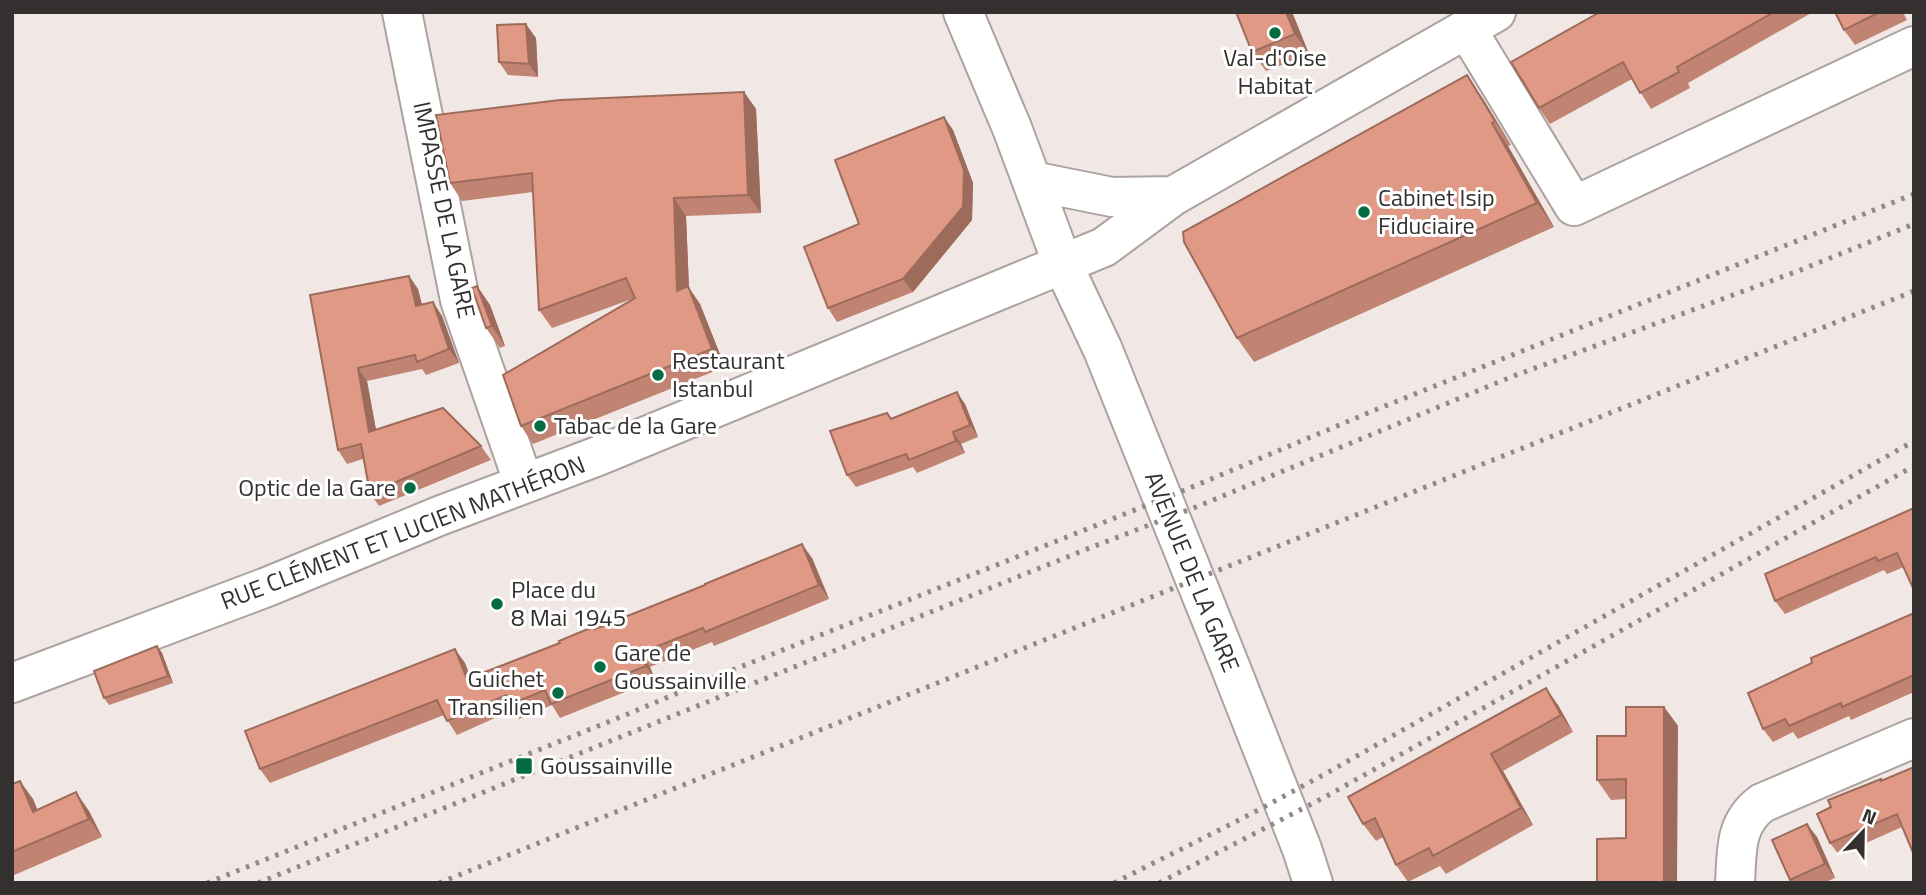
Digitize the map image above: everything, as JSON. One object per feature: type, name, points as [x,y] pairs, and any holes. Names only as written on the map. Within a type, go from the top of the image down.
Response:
[{"type":"street","name":"IMPASSE DE LA GARE","points":[[402,12],[460,300],[524,484]]},
{"type":"street","name":"AVENUE DE LA GARE","points":[[963,12],[1063,265],[1103,350],[1314,883]]},
{"type":"street","name":"RUE CLÉMENT ET LUCIEN MATHÉRON","points":[[12,683],[267,587],[439,516],[598,456],[1104,247],[1173,196],[1481,20]]},
{"type":"street","points":[[1481,20],[1574,206],[1914,46]]},
{"type":"street","points":[[1032,181],[1112,197],[1173,196]]},
{"type":"street","points":[[1735,883],[1741,829],[1754,809],[1762,803],[1914,738]]},
{"type":"building","points":[[1236,12],[1286,12],[1295,34],[1252,52]]},
{"type":"building","points":[[1600,12],[1774,12],[1677,67],[1679,72],[1640,93],[1623,62],[1539,108],[1511,62]]},
{"type":"building","points":[[1835,12],[1880,12],[1844,30]]},
{"type":"building","points":[[526,24],[529,64],[499,62],[497,25]]},
{"type":"building","points":[[1467,75],[1495,121],[1492,123],[1537,203],[1237,338],[1184,242],[1183,232]]},
{"type":"building","points":[[744,92],[748,195],[674,198],[677,291],[688,286],[712,349],[521,426],[503,375],[635,298],[626,278],[539,310],[532,173],[450,183],[436,115],[560,100]]},
{"type":"building","points":[[944,117],[964,170],[963,207],[903,279],[828,308],[804,247],[859,224],[835,160]]},
{"type":"building","points":[[409,276],[416,306],[433,302],[449,349],[417,362],[415,355],[358,368],[369,432],[443,408],[481,446],[370,493],[361,444],[338,450],[310,295]]},
{"type":"building","points":[[477,286],[492,326],[486,328],[472,288]]},
{"type":"building","points":[[957,392],[970,425],[953,432],[956,441],[909,460],[906,454],[847,475],[830,431],[887,413],[891,419]]},
{"type":"building","points":[[1914,508],[1914,590],[1897,553],[1878,561],[1876,557],[1775,601],[1765,574]]},
{"type":"building","points":[[802,544],[819,585],[705,632],[703,628],[640,653],[646,666],[551,704],[545,690],[509,705],[506,695],[447,721],[437,700],[260,769],[245,731],[455,649],[467,679]]},
{"type":"building","points":[[1914,613],[1914,675],[1842,707],[1841,703],[1789,726],[1785,719],[1763,729],[1748,693],[1812,663],[1811,658]]},
{"type":"building","points":[[157,646],[168,676],[104,698],[94,671]]},
{"type":"building","points":[[1546,688],[1561,715],[1491,754],[1521,808],[1433,856],[1429,848],[1396,865],[1375,818],[1363,824],[1348,797]]},
{"type":"building","points":[[1626,707],[1664,707],[1664,883],[1597,882],[1597,839],[1626,838],[1626,779],[1597,780],[1597,736],[1626,736]]},
{"type":"building","points":[[1914,767],[1914,855],[1897,814],[1830,843],[1817,814],[1831,807],[1828,800]]},
{"type":"building","points":[[20,781],[33,812],[76,792],[89,819],[12,852],[12,784]]},
{"type":"building","points":[[1807,824],[1825,864],[1790,880],[1772,840]]},
{"type":"railway","points":[[207,883],[1914,194]]},
{"type":"railway","points":[[258,883],[1196,507],[1511,377],[1798,271],[1914,224]]},
{"type":"railway","points":[[439,883],[1914,291]]},
{"type":"railway","points":[[1114,883],[1325,774],[1914,441]]},
{"type":"railway","points":[[1159,883],[1325,797],[1914,466]]},
{"type":"place","name":"Val-d'Oise Habitat","points":[[1275,33]]},
{"type":"place","name":"Cabinet Isip Fiduciaire","points":[[1364,212]]},
{"type":"place","name":"Restaurant Istanbul","points":[[658,375]]},
{"type":"place","name":"Tabac de la Gare","points":[[540,426]]},
{"type":"place","name":"Optic de la Gare","points":[[410,488]]},
{"type":"place","name":"Place du 8 Mai 1945","points":[[497,604]]},
{"type":"place","name":"Gare de Goussainville","points":[[600,667]]},
{"type":"place","name":"Guichet Transilien","points":[[558,693]]},
{"type":"place","name":"Goussainville","points":[[524,766]]}]
